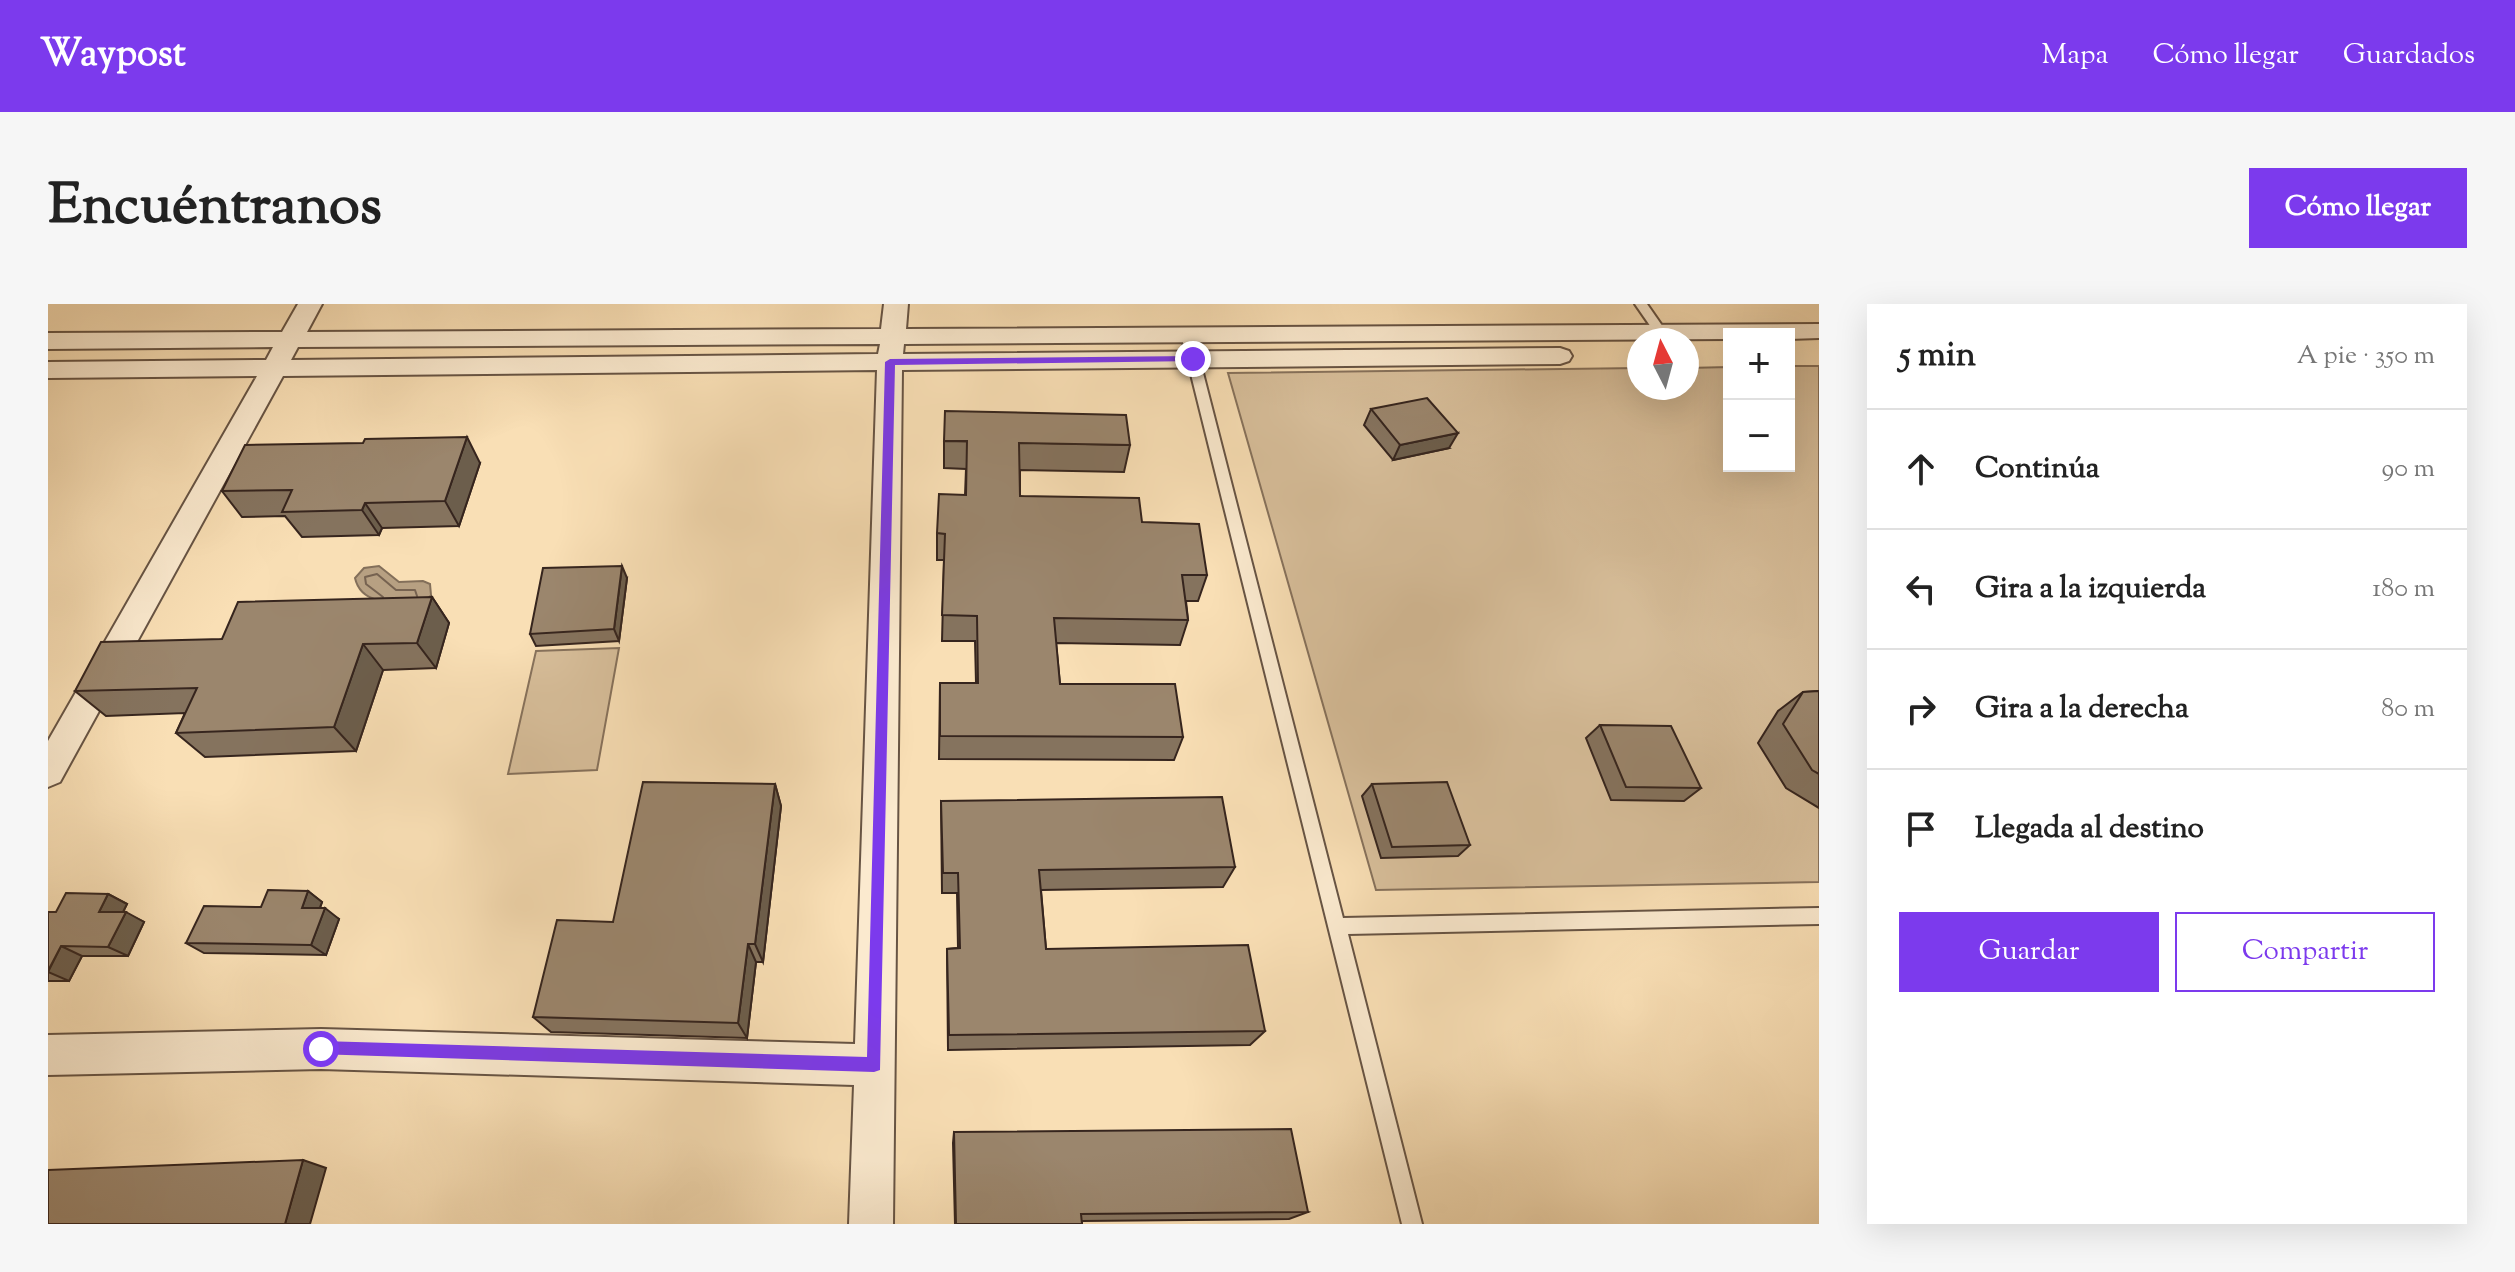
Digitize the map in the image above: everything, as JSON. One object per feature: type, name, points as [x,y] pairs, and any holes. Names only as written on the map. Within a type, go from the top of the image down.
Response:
[{"type":"street","points":[[48,772],[310,304]]},
{"type":"street","points":[[1699,335],[1819,331]]},
{"type":"street","points":[[48,370],[274,368],[893,334]]},
{"type":"street","points":[[871,1224],[893,334]]},
{"type":"street","points":[[48,341],[893,334],[1190,347],[1627,355]]},
{"type":"street","points":[[1190,347],[1627,337]]},
{"type":"street","points":[[1795,354],[1819,353]]},
{"type":"street","points":[[1699,355],[1723,354]]},
{"type":"street","points":[[48,1055],[321,1049],[874,1065]]},
{"type":"lane","points":[[1641,304],[1658,328]]},
{"type":"lane","points":[[1190,347],[1412,1224]]},
{"type":"lane","points":[[1336,926],[1819,916]]},
{"type":"shaded area","points":[[1795,366],[1819,366],[1819,882],[1376,890],[1228,373],[1627,368],[1627,400],[1699,400],[1699,368],[1723,367],[1723,472],[1795,472]]},
{"type":"shaded area","points":[[619,648],[597,770],[508,774],[536,651]]},
{"type":"water","points":[[379,566],[399,582],[423,581],[430,584],[431,595],[426,602],[394,602],[366,595],[355,578],[364,568]]},
{"type":"building","points":[[1427,398],[1458,433],[1400,445],[1371,409]]},
{"type":"building","points":[[945,411],[1126,415],[1130,445],[1019,443],[1020,496],[1139,498],[1142,522],[1199,524],[1207,575],[1182,575],[1188,620],[1054,618],[1060,684],[1175,684],[1183,737],[940,736],[940,683],[978,683],[977,616],[942,615],[945,534],[937,533],[939,494],[966,495],[967,441],[944,441]]},
{"type":"building","points":[[467,437],[445,501],[365,503],[362,510],[282,512],[292,490],[222,491],[245,445]]},
{"type":"building","points":[[622,566],[614,629],[530,634],[543,568]]},
{"type":"building","points":[[432,597],[417,643],[363,644],[334,727],[176,733],[197,688],[75,691],[101,642],[222,639],[238,602]]},
{"type":"building","points":[[1819,691],[1819,774],[1812,770],[1783,724],[1803,692]]},
{"type":"building","points":[[1600,725],[1671,726],[1701,788],[1626,787]]},
{"type":"building","points":[[643,782],[775,784],[755,944],[748,944],[738,1023],[533,1017],[557,920],[613,922]]},
{"type":"building","points":[[1447,782],[1470,845],[1392,847],[1372,784]]},
{"type":"building","points":[[1222,797],[1235,867],[1039,870],[1046,949],[1248,945],[1265,1031],[949,1035],[947,949],[960,948],[958,873],[943,873],[941,801]]},
{"type":"building","points":[[268,890],[308,891],[302,908],[325,908],[311,945],[186,943],[204,906],[261,907]]},
{"type":"building","points":[[66,893],[108,894],[99,912],[126,912],[108,947],[61,946],[48,971],[48,912],[56,912]]},
{"type":"building","points":[[1291,1129],[1308,1212],[1081,1214],[1082,1224],[956,1224],[954,1132]]},
{"type":"building","points":[[303,1160],[285,1224],[48,1224],[48,1170]]},
{"type":"route","points":[[321,1049],[874,1065],[890,362],[1193,359]]}]
